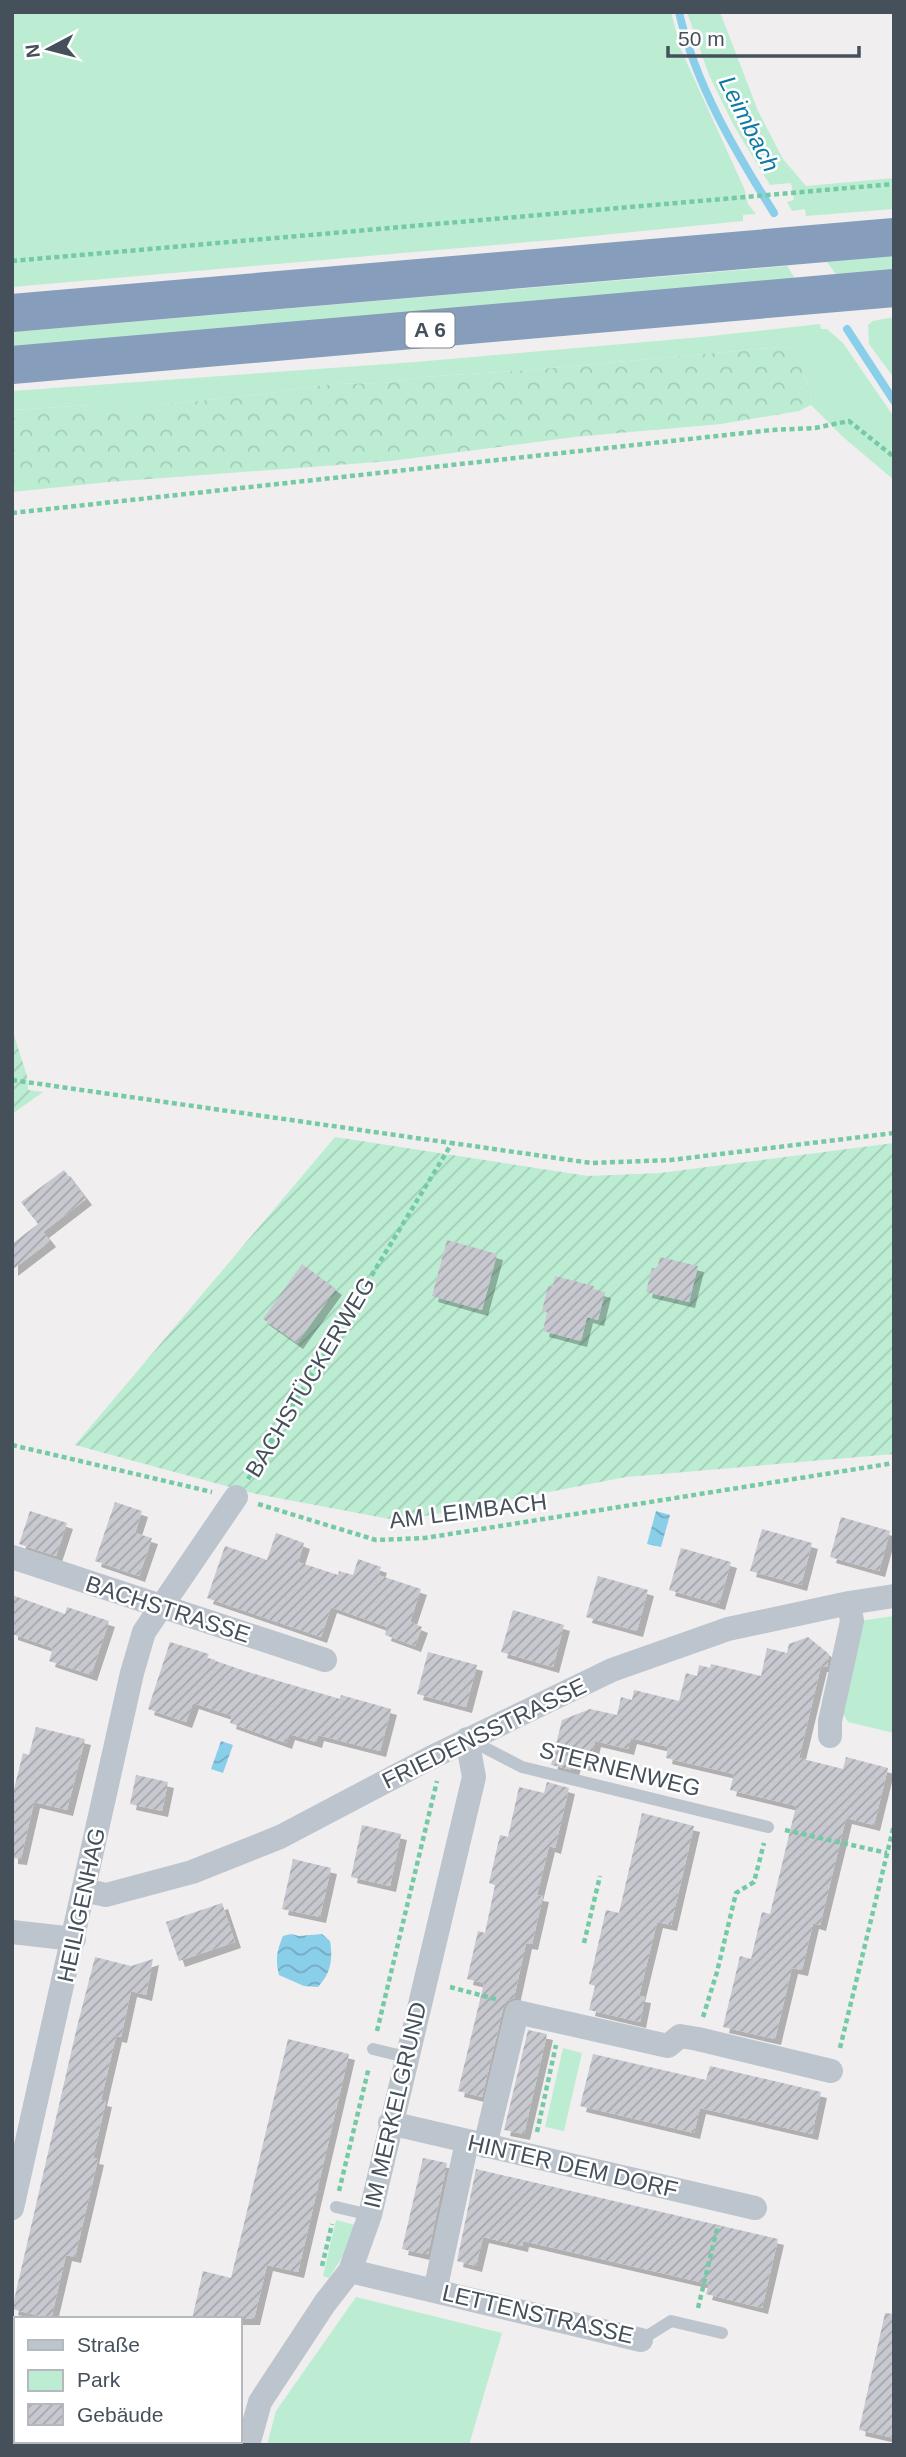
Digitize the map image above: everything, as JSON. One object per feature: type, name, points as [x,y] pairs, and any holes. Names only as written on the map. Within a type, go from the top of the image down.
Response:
[{"type":"highway","name":"A 6","points":[[12,313],[894,237]]},
{"type":"highway","name":"A 6","points":[[12,365],[894,288]]},
{"type":"street","name":"BACHSTÜCKERWEG","points":[[160,1606],[236,1497]]},
{"type":"street","name":"BACHSTRASSE","points":[[12,1557],[325,1660]]},
{"type":"street","name":"FRIEDENSSTRASSE","points":[[84,1890],[106,1895],[192,1872],[280,1837],[467,1739],[612,1670],[728,1629],[894,1596]]},
{"type":"street","points":[[830,1736],[830,1721],[852,1621],[849,1603]]},
{"type":"street","name":"HEILIGENHAG","points":[[12,2208],[132,1672],[144,1632],[160,1606]]},
{"type":"street","name":"IM MERKELGRUND","points":[[248,2445],[260,2402],[325,2303],[350,2271],[370,2215],[474,1777],[467,1739]]},
{"type":"street","points":[[12,1932],[74,1939]]},
{"type":"street","points":[[435,2291],[476,2144],[517,2012],[668,2046],[680,2036],[698,2039],[831,2071]]},
{"type":"street","name":"HINTER DEM DORF","points":[[390,2123],[755,2208]]},
{"type":"street","name":"LETTENSTRASSE","points":[[350,2271],[641,2340]]},
{"type":"lane","name":"STERNENWEG","points":[[467,1739],[522,1767],[768,1827]]},
{"type":"lane","points":[[373,2049],[406,2057]]},
{"type":"lane","points":[[336,2207],[370,2215]]},
{"type":"lane","name":"LETTENSTRASSE","points":[[641,2340],[671,2320],[722,2333]]},
{"type":"path","points":[[12,261],[894,184]]},
{"type":"path","points":[[12,513],[772,430],[816,428],[849,421],[894,457]]},
{"type":"path","points":[[12,1080],[591,1163],[671,1160],[894,1133]]},
{"type":"path","name":"BACHSTÜCKERWEG","points":[[236,1497],[452,1143]]},
{"type":"path","name":"AM LEIMBACH","points":[[12,1445],[236,1497],[376,1540],[425,1538],[894,1463]]},
{"type":"path","points":[[831,2071],[836,2067],[894,1825]]},
{"type":"path","points":[[698,2039],[736,1893],[754,1882],[768,1827],[887,1853]]},
{"type":"path","points":[[584,1943],[600,1876]]},
{"type":"path","points":[[424,1981],[504,2002],[517,2012]]},
{"type":"path","points":[[531,2157],[561,2023]]},
{"type":"path","points":[[694,2326],[724,2201]]},
{"type":"green space","points":[[12,12],[671,12],[681,50],[744,188],[748,204],[756,214],[743,215],[743,221],[552,240],[12,287]]},
{"type":"green space","points":[[687,12],[720,12],[758,111],[783,159],[806,186],[894,178],[894,209],[806,216],[805,209],[792,211],[787,202],[794,200],[791,183],[770,185],[734,126],[709,75]]},
{"type":"green space","points":[[894,255],[894,270],[837,276],[827,262]]},
{"type":"green space","points":[[787,266],[796,280],[12,348],[12,332]]},
{"type":"green space","points":[[894,317],[894,378],[869,344],[868,325],[873,321]]},
{"type":"green space","points":[[820,324],[821,329],[827,329],[843,343],[894,417],[894,480],[843,437],[811,405],[808,384],[793,349],[780,347],[423,377],[383,383],[333,384],[161,405],[89,405],[12,410],[12,391],[415,362]]},
{"type":"green space","points":[[780,347],[794,349],[810,392],[811,405],[799,411],[721,424],[574,437],[391,461],[12,492],[12,410],[89,405],[161,405],[333,384],[383,383],[423,377]]},
{"type":"green space","points":[[12,1029],[27,1076],[28,1090],[43,1092],[12,1114]]},
{"type":"green space","points":[[335,1137],[588,1176],[660,1173],[894,1143],[894,1454],[626,1477],[400,1521],[252,1493],[75,1445]]},
{"type":"green space","points":[[894,1616],[894,1733],[848,1722],[839,1707],[859,1621]]},
{"type":"green space","points":[[563,2048],[582,2053],[564,2131],[545,2127]]},
{"type":"green space","points":[[336,2220],[355,2225],[345,2253],[329,2278],[323,2276]]},
{"type":"green space","points":[[356,2297],[502,2333],[469,2445],[267,2445],[276,2411]]},
{"type":"water","points":[[656,1511],[670,1515],[661,1547],[647,1544]]},
{"type":"water","points":[[221,1741],[233,1745],[223,1773],[211,1769]]},
{"type":"water","points":[[322,1934],[330,1941],[330,1965],[318,1987],[304,1986],[279,1975],[279,1946],[283,1936]]},
{"type":"building","points":[[64,1170],[86,1199],[43,1232],[50,1241],[12,1270],[12,1244],[38,1224],[21,1202]]},
{"type":"building","points":[[447,1240],[497,1254],[482,1310],[432,1296]]},
{"type":"building","points":[[660,1257],[698,1266],[689,1302],[646,1292],[652,1268],[657,1269]]},
{"type":"building","points":[[302,1264],[336,1289],[297,1343],[263,1319]]},
{"type":"building","points":[[555,1276],[594,1286],[593,1289],[605,1292],[598,1320],[587,1317],[581,1341],[543,1331],[547,1312],[542,1311],[548,1286],[553,1287]]},
{"type":"building","points":[[115,1502],[142,1511],[135,1533],[152,1538],[139,1576],[95,1561]]},
{"type":"building","points":[[30,1511],[67,1523],[56,1556],[19,1544]]},
{"type":"building","points":[[841,1517],[890,1531],[879,1571],[830,1557]]},
{"type":"building","points":[[762,1529],[812,1543],[801,1585],[750,1571]]},
{"type":"building","points":[[276,1533],[304,1543],[298,1562],[338,1575],[339,1571],[353,1575],[358,1559],[381,1567],[378,1575],[421,1589],[410,1622],[422,1627],[415,1646],[385,1635],[387,1627],[331,1607],[321,1637],[207,1598],[225,1546],[267,1560]]},
{"type":"building","points":[[681,1548],[731,1562],[719,1604],[669,1590]]},
{"type":"building","points":[[598,1576],[648,1590],[637,1631],[586,1617]]},
{"type":"building","points":[[12,1595],[65,1614],[67,1607],[109,1621],[91,1675],[49,1661],[53,1648],[12,1634]]},
{"type":"building","points":[[513,1610],[564,1625],[553,1667],[501,1652]]},
{"type":"building","points":[[808,1637],[829,1654],[827,1667],[821,1666],[799,1758],[843,1769],[846,1757],[888,1768],[874,1825],[846,1818],[820,1925],[813,1923],[802,1970],[792,1968],[775,2039],[723,2027],[740,1956],[751,1959],[762,1912],[770,1914],[796,1806],[730,1790],[734,1774],[666,1758],[668,1747],[631,1738],[628,1749],[595,1741],[589,1766],[575,1763],[573,1770],[551,1765],[562,1720],[590,1709],[617,1715],[621,1697],[632,1700],[634,1690],[679,1701],[686,1673],[697,1676],[699,1665],[710,1668],[711,1664],[761,1676],[767,1648],[787,1653],[789,1644]]},
{"type":"building","points":[[170,1642],[209,1654],[207,1658],[248,1672],[340,1699],[341,1695],[391,1709],[380,1751],[318,1735],[316,1742],[289,1734],[286,1743],[230,1723],[232,1716],[193,1703],[186,1722],[148,1709]]},
{"type":"building","points":[[428,1652],[477,1665],[466,1707],[417,1694]]},
{"type":"building","points":[[36,1727],[85,1739],[67,1810],[34,1802],[21,1859],[12,1858],[12,1797],[23,1753],[29,1755]]},
{"type":"building","points":[[136,1775],[168,1782],[162,1811],[130,1804]]},
{"type":"building","points":[[547,1782],[569,1788],[555,1848],[549,1846],[537,1895],[543,1896],[532,1944],[526,1943],[514,1998],[507,2001],[503,2009],[482,2097],[458,2091],[484,1983],[467,1979],[478,1931],[485,1933],[495,1885],[489,1883],[500,1835],[508,1837],[519,1787],[544,1793]]},
{"type":"building","points":[[642,1813],[694,1826],[671,1925],[657,1922],[639,1996],[645,1997],[640,2022],[589,2010],[595,1986],[589,1984],[606,1910],[619,1913]]},
{"type":"building","points":[[362,1825],[401,1834],[390,1886],[351,1877]]},
{"type":"building","points":[[293,1859],[331,1868],[320,1917],[282,1909]]},
{"type":"building","points":[[222,1903],[235,1942],[179,1961],[166,1922]]},
{"type":"building","points":[[95,1957],[131,1966],[153,1959],[146,1995],[131,1991],[121,2037],[116,2036],[101,2100],[106,2101],[93,2158],[98,2159],[75,2257],[66,2255],[51,2317],[43,2317],[12,2309]]},
{"type":"building","points":[[528,2030],[547,2034],[524,2134],[504,2130]]},
{"type":"building","points":[[288,2039],[349,2054],[298,2272],[267,2265],[254,2319],[192,2317],[203,2271],[231,2278]]},
{"type":"building","points":[[593,2054],[706,2080],[710,2066],[821,2092],[812,2134],[700,2108],[694,2133],[580,2106]]},
{"type":"building","points":[[423,2158],[447,2163],[428,2254],[402,2249]]},
{"type":"building","points":[[476,2169],[778,2239],[762,2308],[706,2294],[709,2284],[523,2241],[522,2246],[483,2237],[476,2266],[457,2261]]},
{"type":"building","points":[[885,2313],[894,2314],[894,2438],[859,2430]]},
{"type":"waterway","name":"Leimbach","points":[[679,12],[686,39],[706,91],[731,141],[774,213]]},
{"type":"waterway","name":"Leimbach","points":[[847,329],[894,401]]}]
